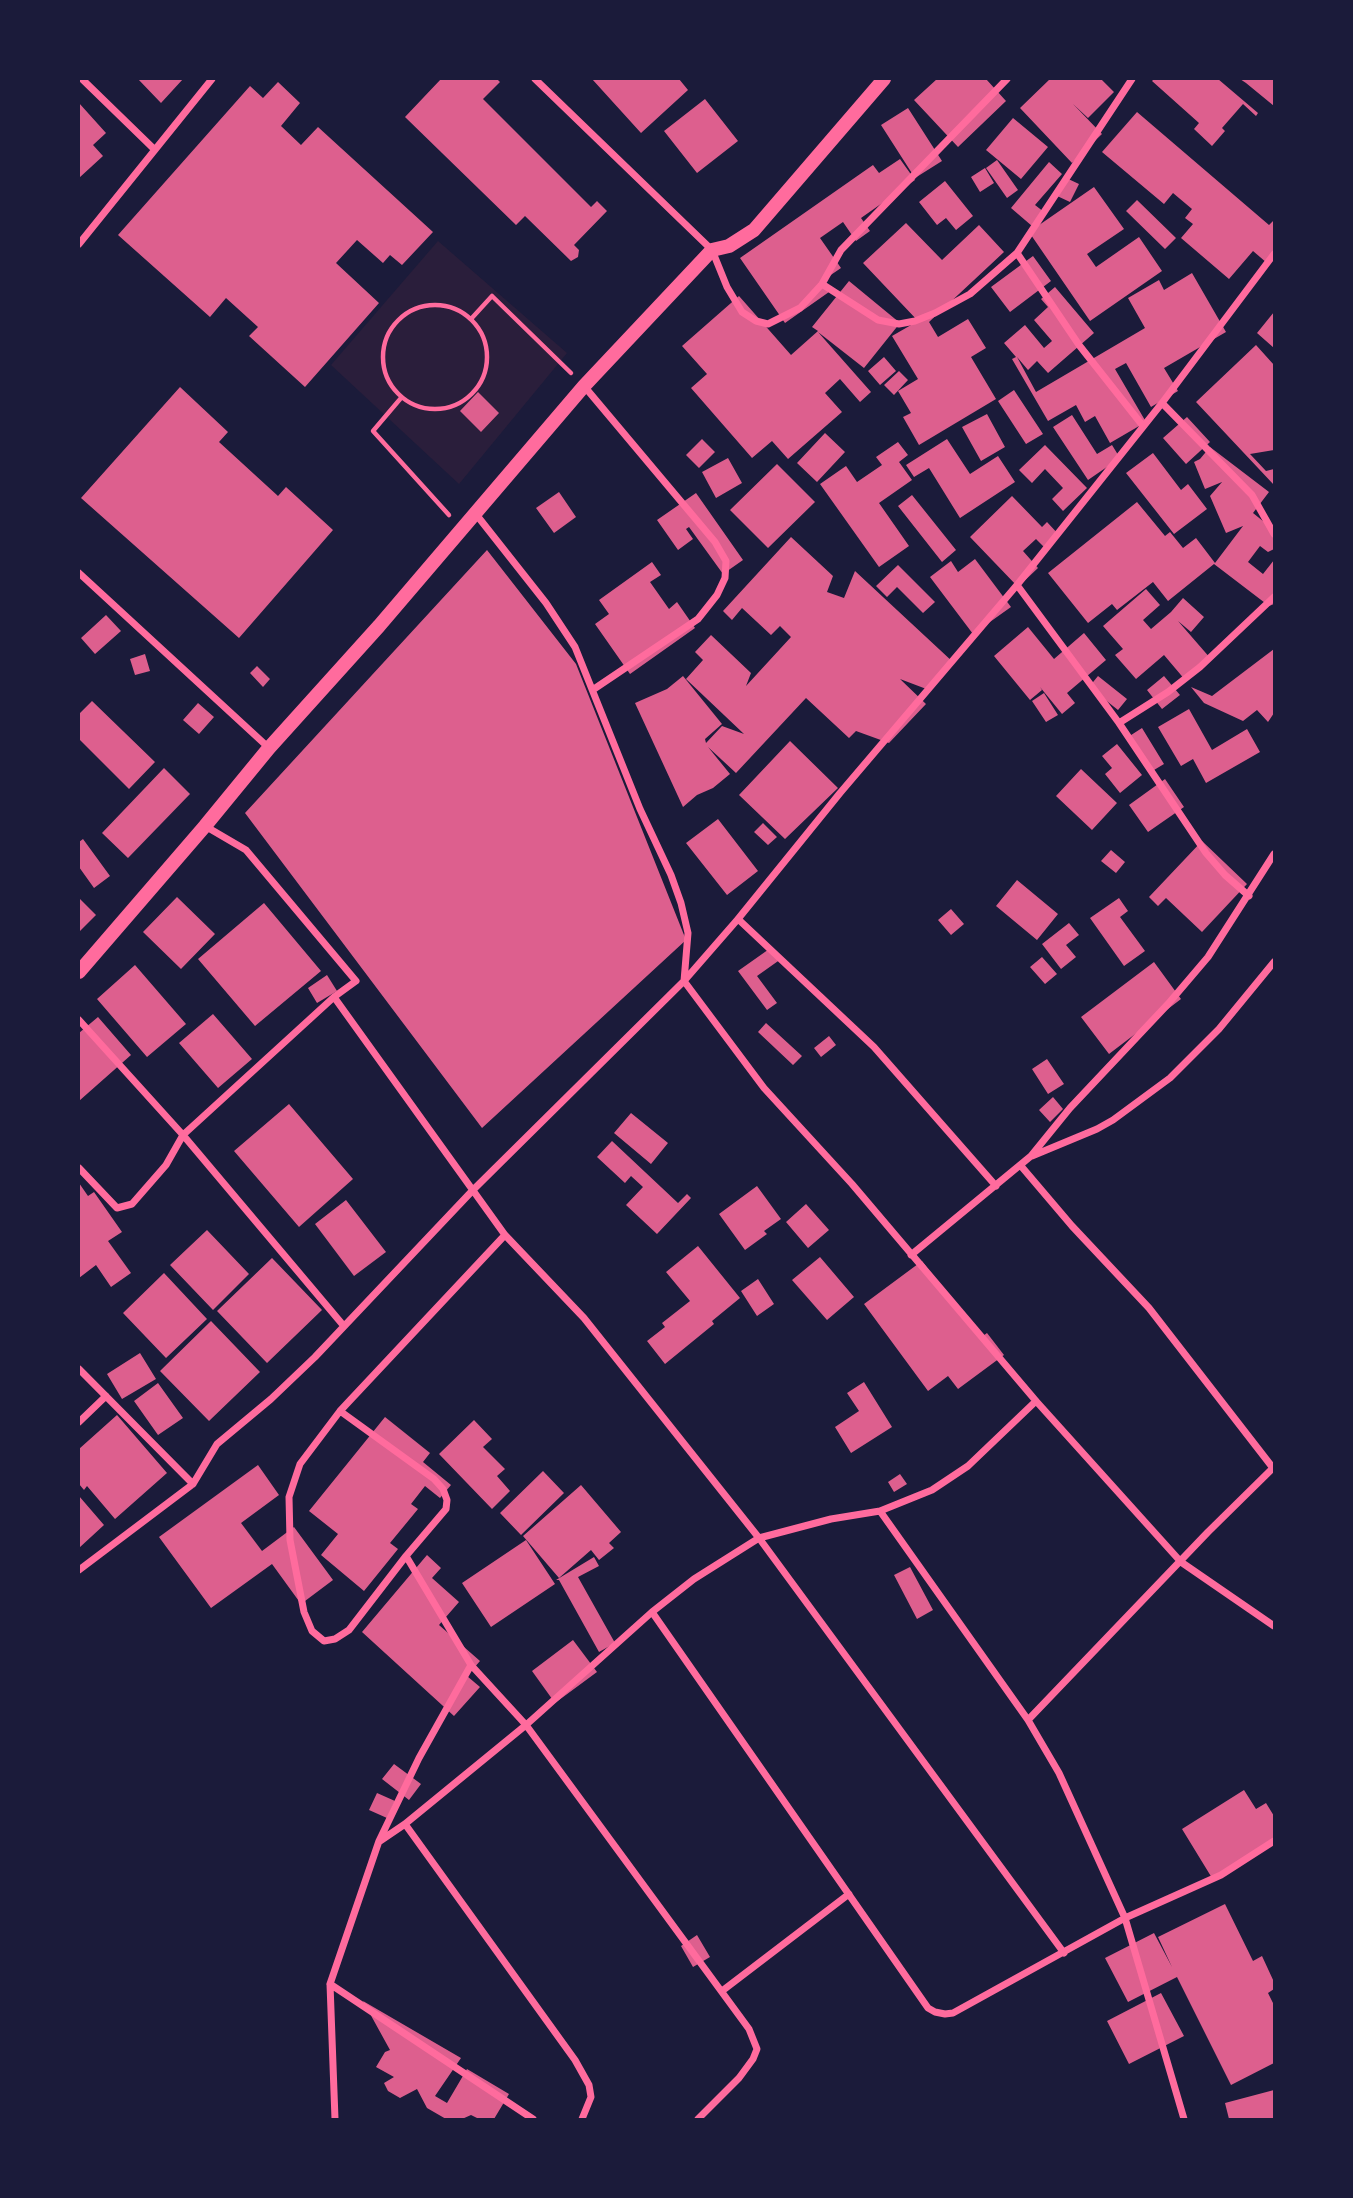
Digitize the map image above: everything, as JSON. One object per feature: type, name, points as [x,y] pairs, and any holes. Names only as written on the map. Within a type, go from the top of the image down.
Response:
[{"type":"main road","points":[[79,972],[269,748],[379,626],[584,386],[712,250],[729,246],[754,230],[884,79]]},
{"type":"street","points":[[82,79],[154,149]]},
{"type":"street","points":[[79,244],[212,79]]},
{"type":"street","points":[[535,79],[712,250],[727,287],[743,312],[756,321],[768,324],[800,308],[822,284],[841,250],[1007,79]]},
{"type":"street","points":[[822,284],[878,320],[899,324],[935,313],[970,294],[1017,253],[1132,79]]},
{"type":"street","points":[[1017,253],[1079,345],[1143,426]]},
{"type":"street","points":[[79,1570],[193,1484],[217,1444],[271,1399],[315,1357],[473,1190],[684,981],[1017,586],[1162,403],[1274,254]]},
{"type":"street","points":[[584,386],[715,542],[726,561],[725,578],[717,595],[698,618],[594,689]]},
{"type":"street","points":[[1162,403],[1252,495],[1274,534]]},
{"type":"street","points":[[474,512],[558,620],[575,647],[594,689],[640,809],[681,903],[688,933],[684,981],[764,1088],[852,1184],[1036,1401],[1181,1562],[1274,1626]]},
{"type":"street","points":[[79,573],[269,748]]},
{"type":"street","points":[[1017,586],[1119,723],[1206,853],[1225,875],[1249,896]]},
{"type":"street","points":[[1119,723],[1168,692],[1200,667],[1274,597]]},
{"type":"street","points":[[79,1168],[117,1208],[132,1204],[166,1165],[183,1135],[356,981],[246,850],[205,826]]},
{"type":"street","points":[[911,1255],[1031,1156],[1070,1108],[1168,1004],[1208,957],[1274,854]]},
{"type":"street","points":[[738,919],[874,1047],[996,1186]]},
{"type":"street","points":[[1031,1156],[1097,1129],[1170,1078],[1219,1029],[1274,962]]},
{"type":"street","points":[[334,998],[505,1235],[584,1318],[760,1538],[1064,1953]]},
{"type":"street","points":[[79,1020],[183,1135],[343,1325]]},
{"type":"street","points":[[1021,1166],[1072,1226],[1149,1308],[1274,1468],[1028,1720]]},
{"type":"street","points":[[340,1411],[433,1479],[443,1489],[447,1500],[446,1509],[405,1556],[349,1630],[335,1639],[324,1640],[312,1631],[304,1612],[290,1540],[289,1497],[300,1464],[340,1411],[505,1235]]},
{"type":"street","points":[[79,1369],[193,1484]]},
{"type":"street","points":[[79,1422],[106,1396]]},
{"type":"street","points":[[379,1841],[405,1824],[526,1725],[694,1579],[760,1538],[831,1519],[880,1511],[932,1490],[968,1466],[1036,1401]]},
{"type":"street","points":[[880,1511],[1028,1720],[1059,1773],[1125,1919],[1184,2119]]},
{"type":"street","points":[[405,1556],[471,1665],[526,1725],[749,2029],[757,2049],[753,2059],[739,2078],[698,2119]]},
{"type":"street","points":[[653,1612],[928,2008],[934,2012],[953,2013],[1125,1919],[1220,1875],[1274,1841]]},
{"type":"street","points":[[335,2119],[330,1984],[379,1841],[419,1758],[471,1665]]},
{"type":"street","points":[[405,1824],[510,1967],[580,2069],[589,2085],[591,2097],[582,2119]]},
{"type":"street","points":[[722,1991],[849,1894]]},
{"type":"street","points":[[330,1984],[533,2119]]},
{"type":"path","points":[[471,319],[492,296],[584,386]]},
{"type":"path","points":[[441,304],[457,309],[471,319],[482,334],[488,351],[487,369],[480,386],[468,399],[452,408],[434,410],[416,407],[401,398],[390,385],[383,369],[382,352],[395,322],[409,311],[425,305],[441,304]]},
{"type":"path","points":[[401,398],[373,431],[461,528]]},
{"type":"shaded area","points":[[438,241],[567,353],[459,484],[331,365]]},
{"type":"building","points":[[138,79],[183,79],[161,103]]},
{"type":"building","points":[[441,79],[497,79],[500,82],[483,99],[591,207],[597,201],[607,211],[574,245],[579,250],[578,257],[571,261],[525,216],[516,225],[405,117]]},
{"type":"building","points":[[592,79],[679,79],[688,90],[641,133]]},
{"type":"building","points":[[937,79],[986,79],[1006,101],[958,147],[914,100]]},
{"type":"building","points":[[1050,79],[1101,79],[1114,92],[1088,118],[1073,104],[1102,134],[1072,163],[1020,108]]},
{"type":"building","points":[[1218,79],[1258,113],[1256,116],[1243,104],[1222,128],[1225,131],[1212,146],[1194,129],[1199,123],[1152,81]]},
{"type":"building","points":[[1240,79],[1274,79],[1274,106],[1246,83]]},
{"type":"building","points":[[278,82],[300,103],[281,126],[301,145],[318,127],[433,232],[402,265],[390,255],[383,263],[357,240],[336,263],[379,303],[305,387],[249,336],[258,327],[226,298],[210,317],[118,235],[250,86],[263,98]]},
{"type":"building","points":[[705,99],[738,141],[697,173],[664,131]]},
{"type":"building","points":[[79,103],[106,133],[93,145],[103,156],[79,178]]},
{"type":"building","points":[[908,108],[942,161],[915,178],[881,125]]},
{"type":"building","points":[[1137,112],[1269,225],[1274,220],[1274,255],[1267,263],[1253,251],[1229,279],[1181,238],[1193,224],[1185,218],[1192,209],[1173,193],[1164,204],[1102,152]]},
{"type":"building","points":[[1013,118],[1048,147],[1021,179],[986,150]]},
{"type":"building","points":[[900,159],[915,180],[861,218],[870,231],[856,241],[843,222],[820,238],[841,268],[822,281],[829,292],[785,323],[740,258],[873,165],[879,173]]},
{"type":"building","points":[[997,160],[1018,190],[1007,198],[986,168]]},
{"type":"building","points":[[1049,162],[1062,174],[1035,205],[1044,212],[1032,226],[1011,208]]},
{"type":"building","points":[[985,168],[994,183],[980,192],[971,177]]},
{"type":"building","points":[[1064,177],[1079,184],[1070,202],[1055,195]]},
{"type":"building","points":[[945,181],[973,216],[956,230],[946,218],[937,225],[919,202]]},
{"type":"building","points":[[1094,187],[1124,229],[1087,254],[1096,267],[1139,237],[1162,271],[1090,321],[1029,232]]},
{"type":"building","points":[[1137,200],[1176,238],[1165,249],[1126,211]]},
{"type":"building","points":[[906,223],[942,260],[979,225],[1004,252],[929,322],[938,337],[968,319],[986,348],[971,357],[996,399],[919,445],[903,417],[911,413],[898,391],[918,379],[892,336],[918,321],[863,263]]},
{"type":"building","points":[[1033,256],[1051,281],[1010,312],[991,287]]},
{"type":"building","points":[[1192,273],[1226,332],[1164,368],[1178,391],[1151,407],[1126,363],[1115,369],[1146,422],[1110,443],[1095,416],[1085,422],[1076,405],[1048,421],[1012,359],[1016,357],[1004,343],[1025,325],[1044,348],[1052,341],[1034,320],[1048,307],[1041,299],[1055,287],[1094,333],[1048,373],[1037,361],[1028,370],[1017,357],[1036,392],[1145,328],[1128,298],[1159,280],[1164,290]]},
{"type":"building","points":[[849,281],[900,323],[864,368],[818,332],[871,392],[860,402],[840,379],[825,393],[842,412],[788,459],[772,441],[752,458],[691,388],[707,374],[682,346],[739,296],[791,355],[818,331],[812,327]]},
{"type":"building","points":[[1274,312],[1274,348],[1257,333]]},
{"type":"building","points":[[1256,345],[1274,365],[1274,450],[1250,454],[1266,471],[1274,469],[1274,485],[1196,402]]},
{"type":"building","points":[[884,357],[896,371],[880,385],[868,371]]},
{"type":"building","points":[[899,371],[908,380],[894,395],[884,385]]},
{"type":"building","points":[[180,387],[228,432],[219,442],[278,496],[286,487],[333,530],[239,638],[81,498]]},
{"type":"building","points":[[1014,390],[1043,434],[1026,444],[998,401]]},
{"type":"building","points":[[478,392],[499,413],[481,432],[460,411]]},
{"type":"building","points":[[987,414],[1005,447],[981,461],[962,427]]},
{"type":"building","points":[[1072,415],[1097,454],[1112,445],[1120,458],[1088,480],[1053,427]]},
{"type":"building","points":[[1187,417],[1210,442],[1186,464],[1163,438]]},
{"type":"building","points":[[825,433],[845,452],[817,482],[797,463]]},
{"type":"building","points":[[702,439],[715,452],[699,468],[686,455]]},
{"type":"building","points":[[947,439],[970,474],[998,456],[1015,482],[960,518],[929,468],[914,477],[906,465]]},
{"type":"building","points":[[898,442],[908,455],[899,462],[912,480],[879,503],[909,546],[879,567],[820,484],[846,466],[857,482],[882,465],[876,457]]},
{"type":"building","points":[[1045,445],[1087,488],[1063,511],[1052,499],[1063,488],[1045,469],[1032,483],[1019,470]]},
{"type":"building","points":[[1210,447],[1269,492],[1253,513],[1274,530],[1274,549],[1268,552],[1260,546],[1248,562],[1263,574],[1274,560],[1274,604],[1269,606],[1214,564],[1168,601],[1153,582],[1117,610],[1112,604],[1088,623],[1048,573],[1137,502],[1165,536],[1170,532],[1183,548],[1196,538],[1215,563],[1243,526],[1226,533],[1210,496],[1222,482],[1205,489],[1194,462]]},
{"type":"building","points":[[1153,453],[1181,490],[1188,484],[1207,509],[1174,534],[1126,473]]},
{"type":"building","points":[[728,458],[742,483],[716,498],[702,472]]},
{"type":"building","points":[[777,464],[815,502],[768,548],[730,510]]},
{"type":"building","points":[[559,492],[576,517],[554,533],[536,508]]},
{"type":"building","points":[[696,493],[743,560],[723,574],[689,527],[686,529],[693,539],[678,550],[657,520]]},
{"type":"building","points":[[912,495],[956,550],[942,562],[898,506]]},
{"type":"building","points":[[1012,496],[1042,527],[1047,522],[1060,536],[1046,549],[1036,539],[1023,551],[1038,568],[1018,587],[970,537]]},
{"type":"building","points":[[791,537],[833,576],[827,592],[844,598],[855,571],[954,663],[929,690],[900,679],[926,704],[889,743],[856,731],[849,738],[806,698],[736,773],[708,747],[730,774],[683,807],[635,703],[667,689],[683,676],[722,724],[705,739],[706,743],[722,726],[744,734],[686,679],[703,660],[695,652],[711,635],[751,673],[746,686],[791,637],[780,626],[771,635],[742,608],[732,620],[723,611]]},
{"type":"building","points":[[487,550],[576,664],[686,940],[482,1128],[245,813]]},
{"type":"building","points":[[975,559],[1011,607],[973,634],[930,577],[951,561],[958,572]]},
{"type":"building","points":[[652,562],[661,575],[650,582],[669,609],[677,602],[695,628],[630,674],[595,624],[609,614],[599,600]]},
{"type":"building","points":[[898,565],[935,602],[923,613],[897,587],[887,597],[876,586]]},
{"type":"building","points":[[1146,589],[1160,605],[1143,620],[1151,629],[1183,598],[1204,617],[1191,632],[1178,621],[1211,659],[1186,681],[1164,655],[1136,679],[1115,655],[1123,649],[1103,626]]},
{"type":"building","points":[[106,615],[121,631],[95,654],[81,638]]},
{"type":"building","points":[[1028,627],[1054,659],[1084,633],[1106,660],[1067,693],[1075,703],[1062,714],[1040,687],[1042,690],[1030,700],[994,656]]},
{"type":"building","points":[[1274,649],[1274,713],[1268,722],[1257,710],[1243,721],[1204,703],[1191,687],[1212,696]]},
{"type":"building","points":[[145,654],[150,671],[135,675],[130,659]]},
{"type":"building","points":[[257,666],[270,679],[263,687],[250,673]]},
{"type":"building","points":[[1098,676],[1127,699],[1118,710],[1089,687]]},
{"type":"building","points":[[1164,676],[1180,695],[1162,709],[1147,690]]},
{"type":"building","points":[[1044,693],[1058,715],[1046,722],[1032,701]]},
{"type":"building","points":[[92,701],[155,762],[129,789],[79,739],[79,714]]},
{"type":"building","points":[[198,703],[214,717],[199,734],[183,720]]},
{"type":"building","points":[[1189,709],[1212,750],[1247,729],[1260,752],[1206,783],[1193,759],[1181,766],[1158,727]]},
{"type":"building","points":[[1142,728],[1164,764],[1149,773],[1128,737]]},
{"type":"building","points":[[790,741],[838,788],[785,839],[739,795]]},
{"type":"building","points":[[1117,744],[1142,775],[1120,793],[1105,774],[1112,768],[1102,756]]},
{"type":"building","points":[[164,768],[190,794],[128,858],[102,833]]},
{"type":"building","points":[[1081,769],[1117,803],[1092,830],[1056,796]]},
{"type":"building","points":[[1165,779],[1184,807],[1148,832],[1129,805]]},
{"type":"building","points":[[718,819],[758,871],[727,895],[686,843]]},
{"type":"building","points":[[763,823],[777,837],[768,845],[754,832]]},
{"type":"building","points":[[83,839],[110,876],[94,888],[79,867],[79,842]]},
{"type":"building","points":[[1202,841],[1247,884],[1202,932],[1166,898],[1158,906],[1149,897]]},
{"type":"building","points":[[1111,850],[1125,862],[1116,873],[1101,861]]},
{"type":"building","points":[[1017,880],[1058,914],[1037,940],[996,906]]},
{"type":"building","points":[[177,897],[215,934],[181,969],[143,932]]},
{"type":"building","points":[[79,898],[96,915],[79,932]]},
{"type":"building","points":[[1119,898],[1128,911],[1120,917],[1145,951],[1124,966],[1090,918]]},
{"type":"building","points":[[264,903],[321,971],[255,1026],[198,959]]},
{"type":"building","points":[[951,909],[964,924],[951,935],[938,920]]},
{"type":"building","points":[[1069,923],[1079,935],[1066,945],[1076,957],[1061,969],[1042,944]]},
{"type":"building","points":[[772,947],[781,959],[757,976],[777,1003],[767,1010],[738,971]]},
{"type":"building","points":[[1042,957],[1057,974],[1045,984],[1030,967]]},
{"type":"building","points":[[1154,962],[1181,999],[1109,1054],[1081,1017]]},
{"type":"building","points":[[135,965],[186,1024],[147,1057],[97,999]]},
{"type":"building","points":[[327,975],[337,991],[317,1003],[308,988]]},
{"type":"building","points":[[213,1014],[252,1059],[218,1088],[179,1043]]},
{"type":"building","points":[[98,1017],[131,1055],[79,1101],[79,1033]]},
{"type":"building","points":[[766,1023],[802,1056],[793,1065],[758,1032]]},
{"type":"building","points":[[829,1036],[836,1045],[821,1057],[814,1048]]},
{"type":"building","points":[[1047,1059],[1064,1084],[1048,1094],[1032,1069]]},
{"type":"building","points":[[1053,1097],[1063,1109],[1050,1122],[1039,1110]]},
{"type":"building","points":[[289,1104],[353,1179],[299,1227],[234,1151]]},
{"type":"building","points":[[631,1113],[668,1143],[651,1164],[614,1133]]},
{"type":"building","points":[[612,1141],[678,1203],[687,1194],[691,1198],[657,1234],[626,1205],[643,1187],[631,1176],[625,1183],[597,1157]]},
{"type":"building","points":[[79,1183],[88,1196],[94,1192],[122,1232],[108,1241],[131,1273],[111,1287],[96,1265],[79,1278]]},
{"type":"building","points":[[757,1186],[781,1219],[764,1231],[767,1234],[745,1250],[719,1214]]},
{"type":"building","points":[[346,1200],[386,1252],[354,1276],[315,1224]]},
{"type":"building","points":[[806,1204],[829,1230],[808,1248],[786,1222]]},
{"type":"building","points":[[207,1230],[249,1274],[213,1310],[170,1265]]},
{"type":"building","points":[[698,1246],[740,1298],[712,1321],[714,1324],[665,1364],[647,1341],[665,1327],[662,1323],[690,1301],[666,1272]]},
{"type":"building","points":[[820,1257],[854,1297],[827,1320],[792,1280]]},
{"type":"building","points":[[272,1258],[322,1310],[267,1363],[217,1311]]},
{"type":"building","points":[[922,1261],[980,1338],[987,1333],[1004,1355],[958,1389],[948,1376],[928,1391],[864,1304]]},
{"type":"building","points":[[164,1273],[207,1319],[166,1358],[123,1313]]},
{"type":"building","points":[[758,1279],[774,1304],[757,1316],[741,1291]]},
{"type":"building","points":[[211,1321],[260,1372],[209,1421],[160,1371]]},
{"type":"building","points":[[140,1353],[156,1379],[122,1399],[107,1374]]},
{"type":"building","points":[[864,1382],[892,1427],[851,1453],[835,1427],[859,1411],[847,1393]]},
{"type":"building","points":[[158,1383],[183,1418],[158,1435],[134,1401]]},
{"type":"building","points":[[117,1415],[167,1473],[115,1519],[87,1486],[84,1490],[79,1484],[79,1449]]},
{"type":"building","points":[[385,1417],[430,1453],[423,1462],[451,1485],[440,1498],[425,1486],[411,1504],[418,1509],[390,1543],[398,1549],[364,1591],[321,1555],[338,1534],[309,1511]]},
{"type":"building","points":[[474,1420],[492,1439],[483,1447],[505,1469],[497,1476],[510,1491],[492,1509],[439,1454]]},
{"type":"building","points":[[258,1465],[279,1495],[241,1523],[262,1551],[294,1527],[333,1580],[301,1604],[272,1564],[211,1608],[159,1537]]},
{"type":"building","points":[[543,1471],[564,1493],[521,1535],[500,1513]]},
{"type":"building","points":[[900,1474],[907,1484],[894,1492],[888,1482]]},
{"type":"building","points":[[581,1485],[621,1532],[609,1543],[614,1548],[599,1560],[591,1550],[559,1578],[523,1536]]},
{"type":"building","points":[[79,1496],[104,1525],[79,1548]]},
{"type":"building","points":[[526,1540],[555,1584],[491,1627],[462,1583]]},
{"type":"building","points":[[427,1555],[441,1568],[432,1578],[459,1602],[439,1625],[480,1661],[467,1676],[480,1687],[454,1716],[362,1632]]},
{"type":"building","points":[[594,1557],[599,1566],[578,1577],[615,1643],[599,1652],[559,1580],[556,1580]]},
{"type":"building","points":[[910,1567],[933,1610],[917,1619],[894,1575]]},
{"type":"building","points":[[573,1640],[597,1672],[555,1703],[532,1671]]},
{"type":"building","points":[[394,1764],[421,1784],[409,1800],[382,1779]]},
{"type":"building","points":[[1244,1790],[1256,1809],[1266,1803],[1274,1816],[1274,1840],[1212,1878],[1182,1829]]},
{"type":"building","points":[[377,1793],[395,1801],[387,1818],[369,1810]]},
{"type":"building","points":[[1225,1904],[1253,1961],[1262,1956],[1274,1982],[1274,1989],[1268,1993],[1274,2005],[1274,2063],[1231,2085],[1177,1977],[1128,2002],[1105,1958],[1154,1933],[1172,1967],[1158,1937]]},
{"type":"building","points":[[697,1935],[710,1957],[693,1967],[681,1946]]},
{"type":"building","points":[[1161,1993],[1184,2036],[1129,2064],[1107,2021]]},
{"type":"building","points":[[363,2001],[461,2058],[435,2096],[447,2103],[467,2069],[509,2094],[494,2119],[479,2119],[471,2115],[462,2119],[446,2119],[427,2108],[417,2089],[400,2098],[388,2091],[384,2083],[394,2077],[376,2067],[385,2052],[390,2050]]},
{"type":"building","points":[[1274,2090],[1274,2119],[1229,2119],[1225,2103]]}]
